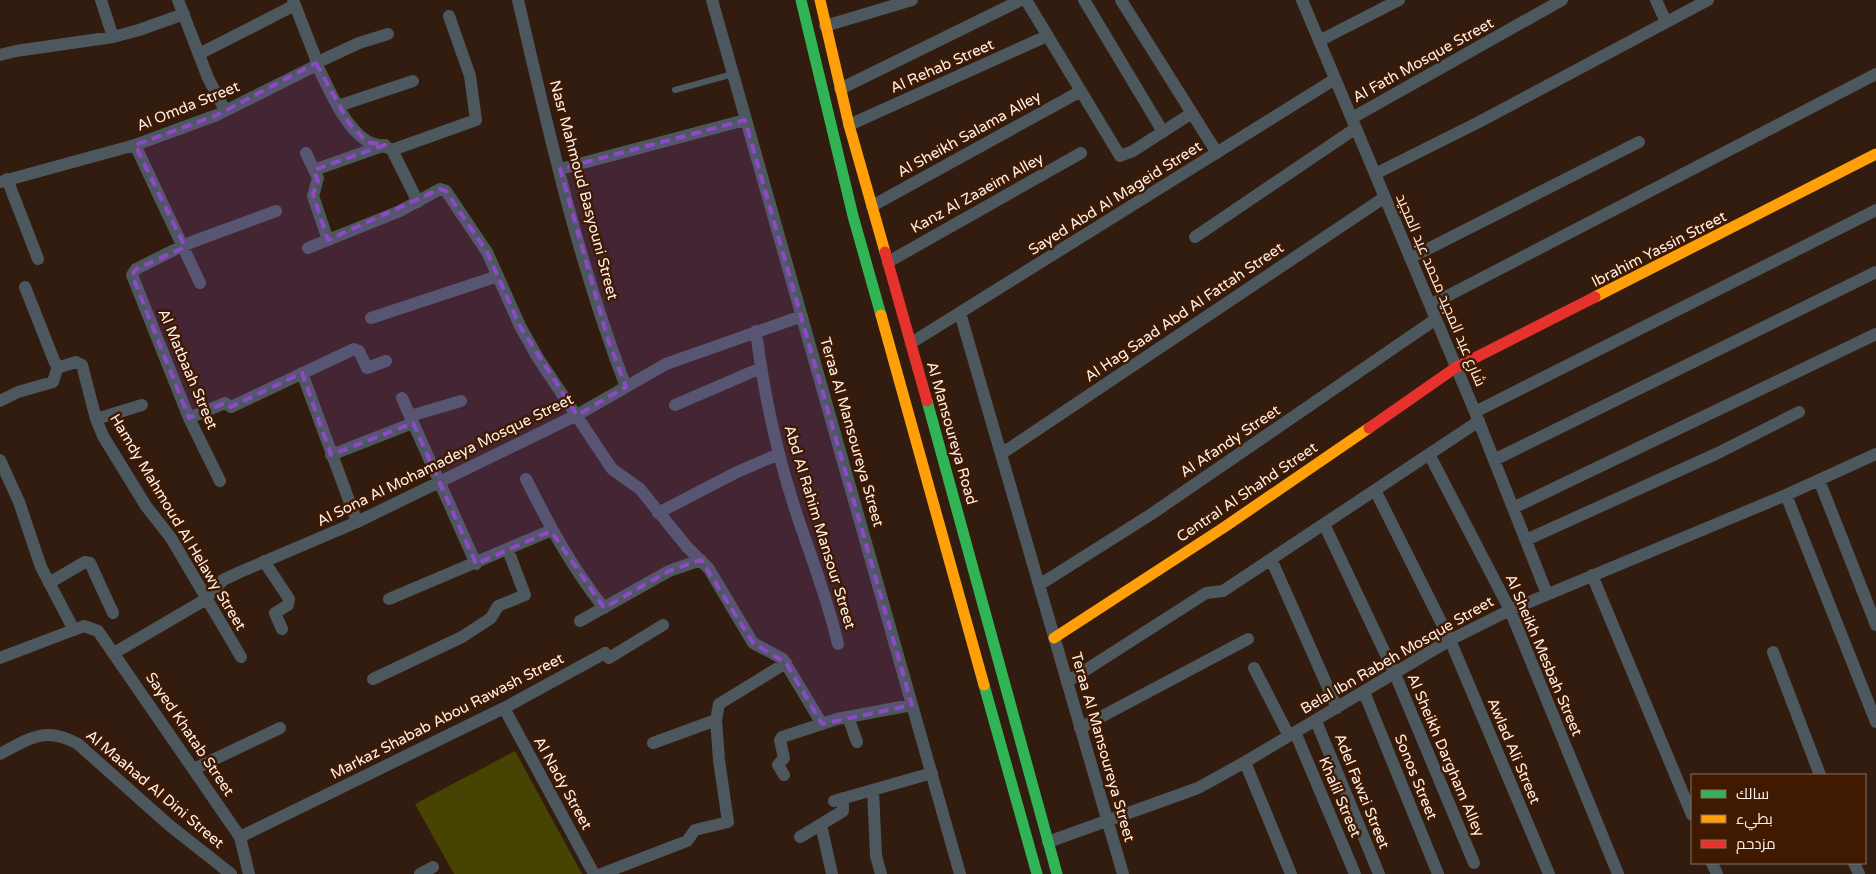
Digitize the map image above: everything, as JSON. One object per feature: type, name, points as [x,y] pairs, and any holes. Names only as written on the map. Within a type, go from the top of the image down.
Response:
[{"type":"main road","points":[[800,0],[853,216],[1038,874]]},
{"type":"main road","name":"Al Mansoureya Road","points":[[820,0],[849,125],[979,583],[1057,874]]},
{"type":"main road","name":"Ibrahim Yassin Street","points":[[1455,368],[1876,154]]},
{"type":"main road","name":"Central Al Shahd Street","points":[[1054,638],[1223,528],[1455,368]]},
{"type":"main road","points":[[957,588],[979,583]]},
{"type":"street","points":[[101,0],[114,36]]},
{"type":"street","points":[[178,0],[199,54],[225,110]]},
{"type":"street","name":"Nasr Mahmoud Basyouni Street","points":[[518,0],[560,169],[608,340],[626,387]]},
{"type":"street","name":"Teraa Al Mansoureya Street","points":[[712,0],[960,874]]},
{"type":"street","points":[[825,26],[912,0]]},
{"type":"street","points":[[840,89],[1021,0]]},
{"type":"street","points":[[1026,0],[1120,156],[1124,156],[1192,113]]},
{"type":"street","points":[[1084,0],[1163,132]]},
{"type":"street","points":[[1121,0],[1148,39],[1217,153]]},
{"type":"street","name":"شارع عبد المجيد محمد عبد المجيد","points":[[1302,0],[1477,417],[1547,594]]},
{"type":"street","points":[[1319,41],[1399,0]]},
{"type":"street","name":"Al Fath Mosque Street","points":[[1195,237],[1354,123],[1562,0]]},
{"type":"street","points":[[1656,0],[1666,22]]},
{"type":"street","points":[[1375,174],[1708,0]]},
{"type":"street","points":[[199,54],[294,3],[316,63],[338,106],[349,123],[367,142],[388,148],[418,202]]},
{"type":"street","points":[[0,56],[16,51],[114,36],[139,30],[184,14]]},
{"type":"street","points":[[314,170],[476,120],[470,76],[449,16]]},
{"type":"street","name":"Al Omda Street","points":[[4,180],[134,145],[225,110],[316,63],[359,43],[388,34]]},
{"type":"street","name":"Al Rehab Street","points":[[849,125],[1047,36]]},
{"type":"street","points":[[1430,305],[1876,74]]},
{"type":"street","name":"Sayed Abd Al Mageid Street","points":[[911,343],[1335,79]]},
{"type":"street","points":[[338,106],[413,81]]},
{"type":"street","name":"Al Sheikh Salama Alley","points":[[872,206],[1081,91]]},
{"type":"street","points":[[560,169],[746,120]]},
{"type":"street","points":[[1410,258],[1639,142]]},
{"type":"street","points":[[134,145],[184,245],[200,283]]},
{"type":"street","name":"Kanz Al Zaaeim Alley","points":[[888,262],[1081,153]]},
{"type":"street","points":[[306,154],[318,182],[314,196],[328,240]]},
{"type":"street","points":[[4,180],[38,259]]},
{"type":"street","points":[[308,248],[418,202],[440,189],[448,193],[487,252],[538,358],[612,469],[640,489],[658,513],[709,569],[754,643],[777,654],[786,663],[822,724]]},
{"type":"street","name":"Al Hag Saad Abd Al Fattah Street","points":[[1001,454],[1385,197]]},
{"type":"street","points":[[1067,682],[1206,593],[1223,591],[1429,454],[1477,417],[1876,210]]},
{"type":"street","points":[[184,245],[276,211]]},
{"type":"street","name":"Al Matbaah Street","points":[[184,245],[136,269],[132,277],[190,418],[220,481]]},
{"type":"street","points":[[1494,460],[1876,272]]},
{"type":"street","points":[[371,318],[498,276]]},
{"type":"street","points":[[0,401],[18,392],[53,382],[58,366],[54,364],[25,287]]},
{"type":"street","name":"Teraa Al Mansoureya Street","points":[[960,313],[1123,874]]},
{"type":"street","name":"Al Sona Al Mohamadeya Mosque Street","points":[[114,653],[207,597],[223,580],[357,522],[439,483],[577,415],[685,356],[802,316]]},
{"type":"street","name":"Al Afandy Street","points":[[1039,585],[1150,515],[1436,319]]},
{"type":"street","name":"Abd Al Rahim Mansour Street","points":[[756,332],[761,368],[779,454],[799,520],[824,588],[838,644]]},
{"type":"street","points":[[1513,508],[1876,334]]},
{"type":"street","points":[[190,418],[225,403],[231,407],[354,349],[359,351],[368,368],[386,361]]},
{"type":"street","name":"Hamdy Mahmoud Al Helawy Street","points":[[58,366],[76,362],[82,365],[96,419],[103,436],[146,506],[171,538],[241,657]]},
{"type":"street","points":[[675,405],[761,368]]},
{"type":"street","points":[[302,373],[357,522]]},
{"type":"street","points":[[402,398],[476,564]]},
{"type":"street","points":[[331,455],[411,420],[461,401]]},
{"type":"street","points":[[96,419],[142,405]]},
{"type":"street","points":[[1526,540],[1718,453],[1799,412]]},
{"type":"street","points":[[658,513],[737,472],[779,454]]},
{"type":"street","name":"Al Sheikh Mesbah Street","points":[[1429,454],[1510,610],[1618,874]]},
{"type":"street","name":"Belal Ibn Rabeh Mosque Street","points":[[1048,842],[1198,788],[1450,640],[1510,610],[1786,495],[1876,454]]},
{"type":"street","points":[[0,460],[19,502],[34,549],[49,583],[79,628],[0,658]]},
{"type":"street","points":[[526,479],[552,530],[581,579],[604,608]]},
{"type":"street","points":[[1819,480],[1876,625]]},
{"type":"street","name":"Awlad Ali Street","points":[[1375,490],[1450,640],[1549,874]]},
{"type":"street","points":[[1786,495],[1876,722]]},
{"type":"street","name":"Al Sheikh Dargham Alley","points":[[1324,524],[1395,674],[1474,863]]},
{"type":"street","points":[[389,599],[476,564],[552,530]]},
{"type":"street","points":[[373,679],[462,637],[491,618],[500,605],[525,595],[508,550]]},
{"type":"street","points":[[1271,559],[1337,708]]},
{"type":"street","points":[[580,621],[670,571],[701,560]]},
{"type":"street","points":[[264,561],[289,599],[288,605],[275,613],[282,629]]},
{"type":"street","points":[[49,583],[85,562],[90,563],[113,613]]},
{"type":"street","points":[[1592,575],[1691,813]]},
{"type":"street","name":"Markaz Shabab Abou Rawash Street","points":[[240,837],[504,708],[605,653],[609,658],[663,625]]},
{"type":"street","name":"Sayed Khatab Street","points":[[79,628],[98,631],[114,653],[240,837],[249,874]]},
{"type":"street","points":[[1080,728],[1248,639]]},
{"type":"street","points":[[1773,652],[1820,774]]},
{"type":"street","points":[[601,874],[686,841],[695,830],[728,822],[719,760],[716,720],[719,704],[786,663]]},
{"type":"street","name":"Khalil Street","points":[[1254,668],[1292,734],[1355,874]]},
{"type":"street","name":"Sonos Street","points":[[1364,692],[1438,874]]},
{"type":"street","points":[[784,775],[778,765],[784,758],[781,738],[848,717],[912,705]]},
{"type":"street","name":"Al Nady Street","points":[[504,708],[594,874]]},
{"type":"street","points":[[848,717],[857,742]]},
{"type":"street","points":[[653,743],[716,720]]},
{"type":"street","name":"Adel Fawzi Street","points":[[1316,720],[1378,874]]},
{"type":"street","points":[[194,769],[280,728]]},
{"type":"street","name":"Al Maahad Al Dini Street","points":[[0,754],[34,736],[47,734],[66,737],[78,744],[169,825],[231,874]]},
{"type":"street","points":[[1245,762],[1291,874]]},
{"type":"street","points":[[800,837],[821,825],[825,820],[843,811],[839,800],[932,773]]},
{"type":"street","points":[[873,790],[876,856],[882,874]]},
{"type":"street","points":[[821,825],[832,874]]},
{"type":"street","points":[[420,874],[434,867]]},
{"type":"lane","points":[[675,90],[733,74]]},
{"type":"highlighted area","points":[[316,63],[349,123],[367,142],[385,145],[314,170],[318,182],[313,194],[328,240],[440,189],[446,191],[487,252],[520,326],[577,415],[626,387],[608,340],[560,169],[745,120],[912,705],[822,724],[786,663],[753,643],[701,560],[669,571],[604,608],[551,531],[476,564],[413,423],[331,455],[302,373],[231,407],[225,403],[189,418],[132,275],[136,269],[185,247],[135,145],[217,115]]},
{"type":"shaded area","points":[[515,751],[582,874],[454,874],[415,804]]},
{"type":"traffic: fast","points":[[801,0],[853,216],[881,315]]},
{"type":"traffic: fast","points":[[927,401],[1057,874]]},
{"type":"traffic: fast","points":[[984,685],[1037,874]]},
{"type":"traffic: slow","points":[[820,0],[849,125],[885,252]]},
{"type":"traffic: slow","points":[[1595,297],[1876,154]]},
{"type":"traffic: slow","points":[[881,315],[984,685]]},
{"type":"traffic: slow","points":[[1054,638],[1223,528],[1369,428]]},
{"type":"traffic: jam","points":[[885,252],[927,401]]},
{"type":"traffic: jam","points":[[1369,428],[1455,368],[1595,297]]}]
